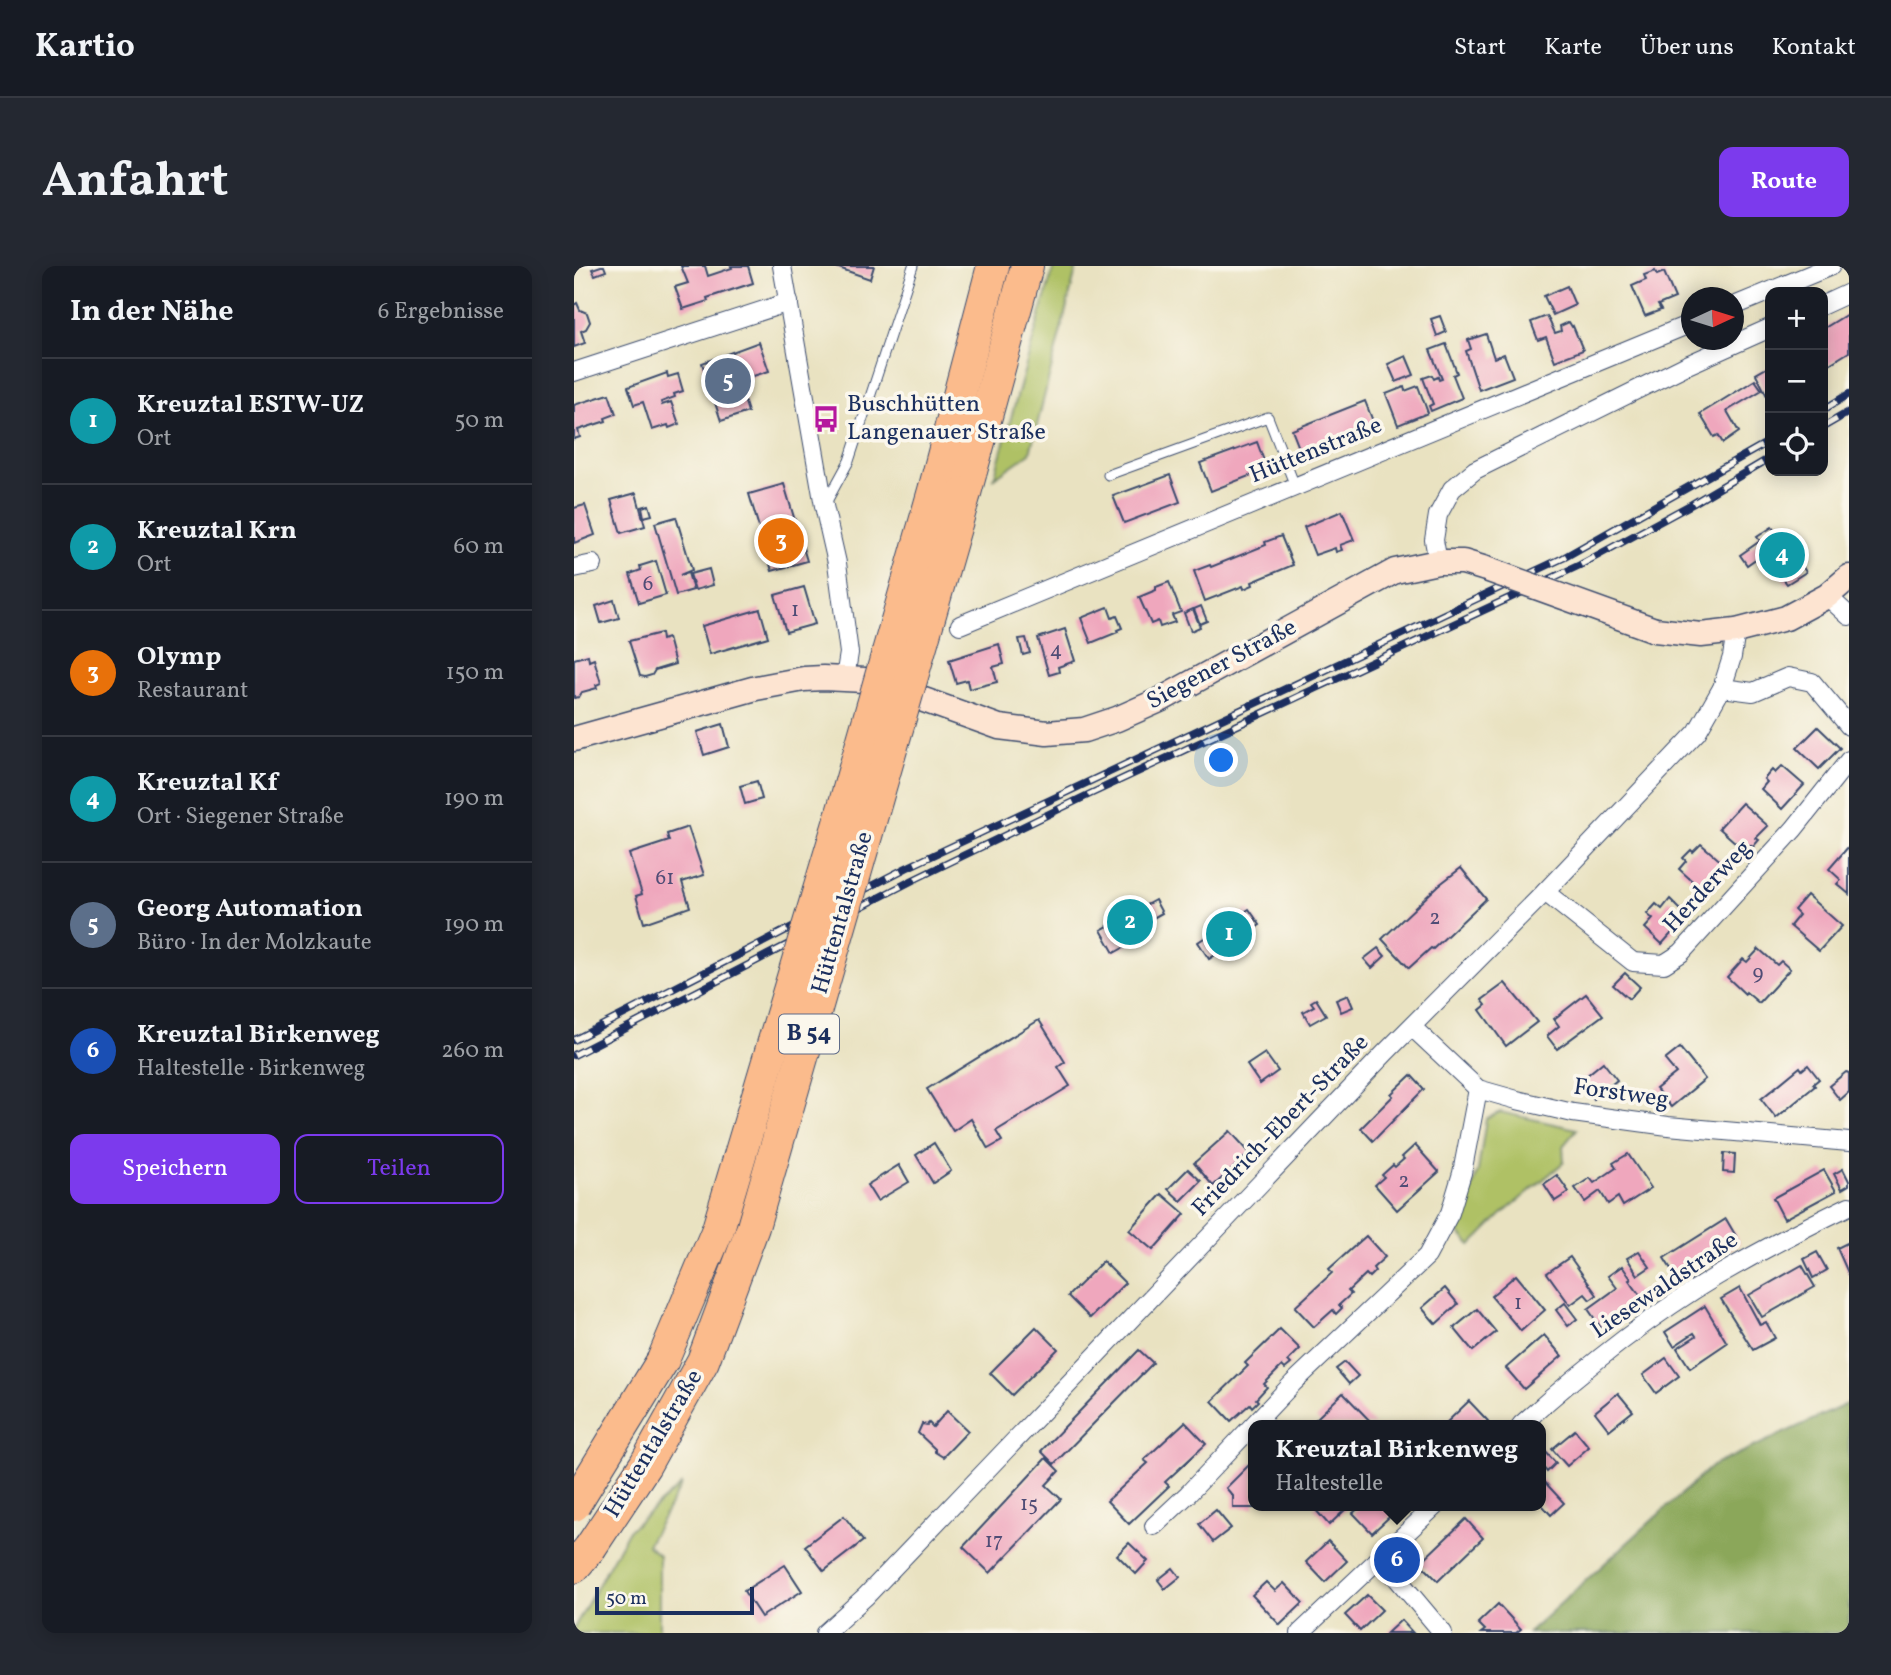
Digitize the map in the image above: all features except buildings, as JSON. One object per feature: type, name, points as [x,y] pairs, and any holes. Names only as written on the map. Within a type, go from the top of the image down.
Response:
[{"type":"highway","name":"Hüttentalstraße","points":[[582,1558],[645,1465],[703,1362],[753,1227],[950,490],[993,266]]},
{"type":"highway","name":"Hüttentalstraße","points":[[574,1505],[663,1360],[718,1229],[845,803],[1027,266]]},
{"type":"main road","name":"Siegener Straße","points":[[574,738],[756,688],[804,679],[845,678],[885,686],[999,727],[1047,733],[1084,730],[1162,699],[1395,571],[1438,562],[1463,562],[1486,569],[1656,630],[1701,635],[1736,631],[1786,618],[1827,596],[1849,577]]},
{"type":"street","points":[[782,266],[824,506],[837,563],[849,653],[845,678]]},
{"type":"street","points":[[1744,302],[1831,266]]},
{"type":"street","points":[[1828,303],[1849,293]]},
{"type":"street","points":[[574,372],[789,302]]},
{"type":"street","name":"Hüttenstraße","points":[[960,625],[1681,328]]},
{"type":"street","points":[[1438,562],[1434,540],[1438,515],[1452,489],[1475,470],[1685,366],[1765,330]]},
{"type":"street","points":[[574,568],[593,564]]},
{"type":"street","points":[[1827,596],[1849,616]]},
{"type":"street","name":"Friedrich-Ebert-Straße","points":[[825,1633],[866,1596],[1697,733],[1722,688],[1732,657],[1736,631]]},
{"type":"street","points":[[1722,688],[1753,692],[1788,677],[1812,682],[1849,726]]},
{"type":"street","name":"Herderweg","points":[[1545,892],[1633,961],[1664,964],[1681,953],[1794,829],[1849,760]]},
{"type":"street","name":"Forstweg","points":[[1412,1027],[1478,1089],[1573,1113],[1668,1126],[1849,1142]]},
{"type":"street","points":[[1258,1420],[1293,1383],[1427,1256],[1450,1213],[1462,1173],[1478,1089]]},
{"type":"street","name":"Liesewaldstraße","points":[[1526,1420],[1565,1385],[1648,1322],[1716,1277],[1788,1236],[1849,1206]]},
{"type":"street","points":[[1154,1526],[1248,1431]]},
{"type":"street","points":[[1300,1633],[1430,1511]]},
{"type":"street","points":[[1380,1558],[1443,1633]]},
{"type":"lane","points":[[824,506],[849,461],[913,266]]},
{"type":"lane","points":[[1108,475],[1268,417],[1295,486]]},
{"type":"green space","points":[[1054,266],[1077,266],[1030,453],[994,478]]},
{"type":"green space","points":[[1500,1112],[1577,1129],[1563,1146],[1564,1162],[1501,1215],[1471,1245],[1458,1232],[1478,1171],[1486,1119]]},
{"type":"green space","points":[[1849,1403],[1849,1633],[1528,1633],[1712,1466]]},
{"type":"green space","points":[[682,1484],[647,1545],[659,1555],[659,1633],[574,1633],[574,1628],[629,1530]]},
{"type":"railway","points":[[1828,407],[1849,394]]},
{"type":"railway","points":[[1828,424],[1849,412]]},
{"type":"railway","points":[[574,1040],[906,868],[1563,558],[1765,444]]},
{"type":"railway","points":[[574,1055],[913,880],[1088,795],[1580,565],[1765,461]]},
{"type":"place","name":"Georg Automation","points":[[728,381]]},
{"type":"place","name":"Buschhütten Langenauer Straße","points":[[826,419]]},
{"type":"place","name":"Olymp","points":[[781,541]]},
{"type":"place","name":"Kreuztal Kf","points":[[1782,555]]},
{"type":"place","name":"Kreuztal Krn","points":[[1130,922]]},
{"type":"place","name":"Kreuztal ESTW-UZ","points":[[1229,934]]},
{"type":"place","name":"Kreuztal Birkenweg","points":[[1397,1560]]}]
